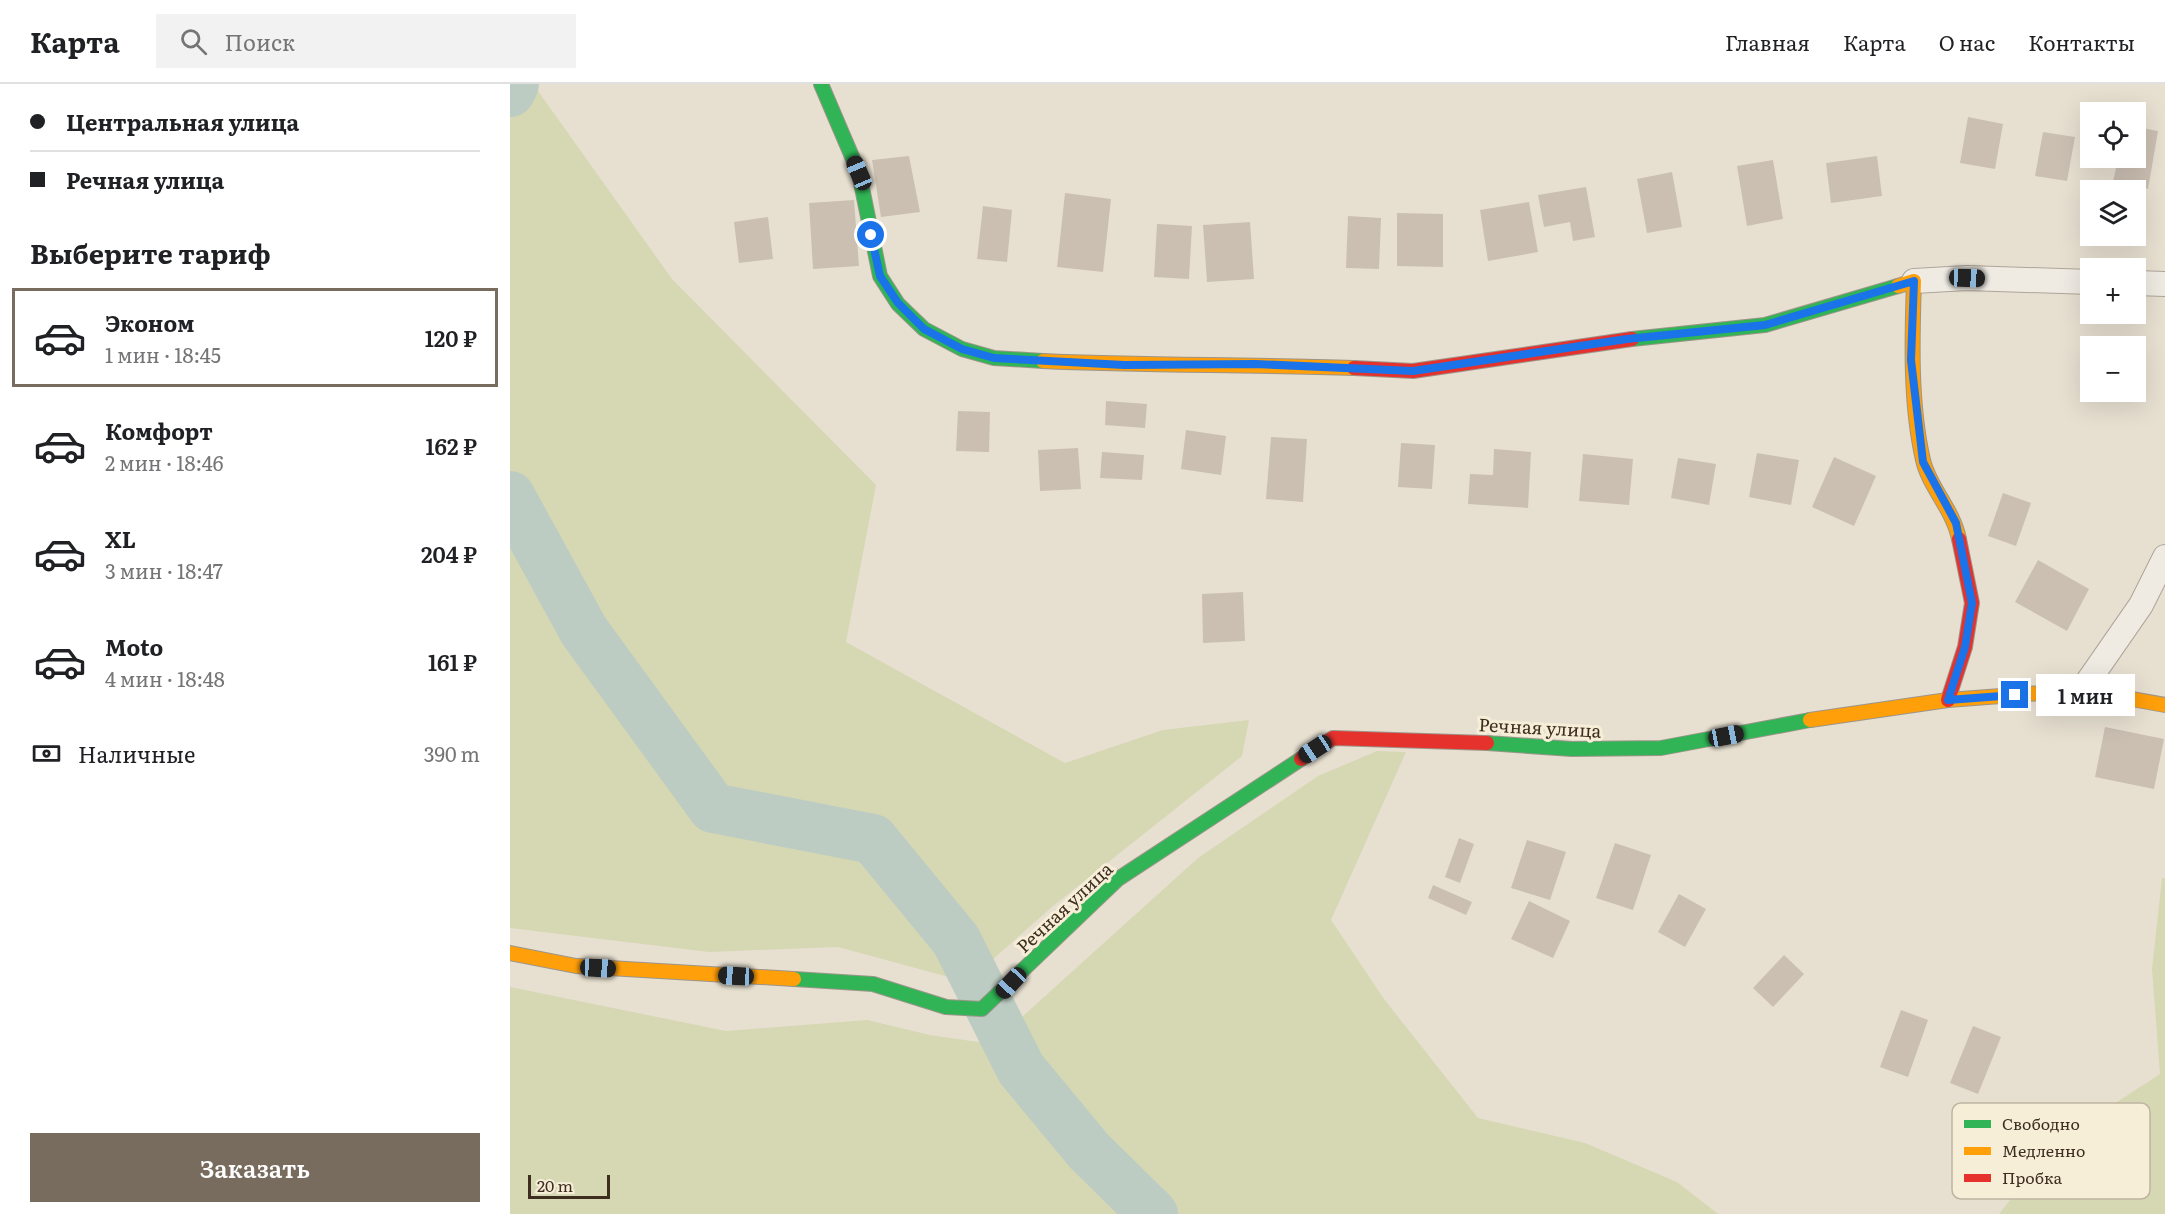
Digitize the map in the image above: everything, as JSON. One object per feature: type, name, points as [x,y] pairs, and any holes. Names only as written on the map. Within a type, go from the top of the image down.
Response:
[{"type":"street","points":[[821,84],[859,173],[880,276],[898,303],[924,329],[962,349],[994,358],[1124,365],[1256,364],[1413,371],[1627,339],[1765,325],[1914,281],[1967,278],[2080,282]]},
{"type":"street","points":[[1914,281],[1911,360],[1923,462],[1956,523],[1972,603],[1965,647],[1948,700]]},
{"type":"street","points":[[2146,283],[2165,284]]},
{"type":"street","points":[[2082,690],[2141,605],[2165,557]]},
{"type":"street","name":"Речная улица","points":[[510,953],[576,966],[873,984],[946,1007],[982,1009],[998,997],[1052,940],[1118,879],[1333,738],[1450,741],[1572,749],[1661,748],[1813,719],[1948,700],[2082,690],[2165,705]]},
{"type":"green space","points":[[510,84],[533,84],[672,279],[876,485],[846,642],[1065,763],[1163,730],[1249,720],[1242,756],[1053,906],[967,982],[838,947],[709,952],[510,928]]},
{"type":"green space","points":[[1377,751],[1406,752],[1331,920],[1384,999],[1478,1118],[1585,1143],[1677,1182],[1718,1214],[510,1214],[510,987],[726,1031],[867,1020],[930,1035],[992,1044],[1198,858],[1318,776]]},
{"type":"green space","points":[[2162,878],[2165,878],[2165,1214],[1999,1214],[2011,1199],[2150,1199],[2150,1103],[2115,1103],[2160,1074],[2152,969]]},
{"type":"building","points":[[1968,117],[2003,124],[1995,169],[1960,163]]},
{"type":"building","points":[[2146,129],[2158,131],[2148,189],[2146,189],[2146,180],[2113,180],[2116,168],[2146,168]]},
{"type":"building","points":[[2043,132],[2075,137],[2067,181],[2035,176]]},
{"type":"building","points":[[909,156],[920,212],[881,217],[872,160]]},
{"type":"building","points":[[1877,156],[1882,196],[1831,203],[1826,163]]},
{"type":"building","points":[[1773,160],[1783,219],[1747,226],[1737,166]]},
{"type":"building","points":[[1672,172],[1682,227],[1647,233],[1637,179]]},
{"type":"building","points":[[1586,187],[1595,237],[1573,241],[1570,222],[1544,227],[1538,195]]},
{"type":"building","points":[[1065,193],[1111,199],[1103,272],[1057,267]]},
{"type":"building","points":[[854,200],[859,266],[813,269],[809,203]]},
{"type":"building","points":[[1529,202],[1538,252],[1488,261],[1480,210]]},
{"type":"building","points":[[983,206],[1012,210],[1007,262],[977,259]]},
{"type":"building","points":[[1397,213],[1443,214],[1443,267],[1397,266]]},
{"type":"building","points":[[1348,216],[1381,218],[1379,269],[1346,268]]},
{"type":"building","points":[[768,217],[773,259],[739,263],[734,222]]},
{"type":"building","points":[[1250,222],[1254,279],[1207,282],[1203,225]]},
{"type":"building","points":[[1157,224],[1192,226],[1189,279],[1154,277]]},
{"type":"building","points":[[1106,401],[1147,404],[1145,428],[1105,425]]},
{"type":"building","points":[[958,411],[990,412],[989,452],[956,451]]},
{"type":"building","points":[[1186,430],[1226,436],[1221,475],[1181,469]]},
{"type":"building","points":[[1271,437],[1307,439],[1303,502],[1266,499]]},
{"type":"building","points":[[1401,443],[1435,445],[1432,489],[1398,487]]},
{"type":"building","points":[[1078,448],[1081,489],[1040,491],[1038,450]]},
{"type":"building","points":[[1494,449],[1531,452],[1528,508],[1468,504],[1470,474],[1493,475]]},
{"type":"building","points":[[1102,452],[1144,455],[1142,480],[1100,478]]},
{"type":"building","points":[[1757,453],[1799,460],[1791,505],[1749,497]]},
{"type":"building","points":[[1583,454],[1633,459],[1629,505],[1579,501]]},
{"type":"building","points":[[1834,457],[1876,476],[1854,526],[1812,507]]},
{"type":"building","points":[[1678,458],[1716,464],[1709,505],[1671,498]]},
{"type":"building","points":[[2003,493],[2031,503],[2016,546],[1988,536]]},
{"type":"building","points":[[2038,560],[2089,589],[2067,631],[2015,602]]},
{"type":"building","points":[[1243,592],[1245,641],[1203,643],[1202,594]]},
{"type":"building","points":[[2105,727],[2164,739],[2154,789],[2095,777]]},
{"type":"building","points":[[1459,838],[1474,844],[1460,883],[1445,877]]},
{"type":"building","points":[[1527,840],[1566,852],[1550,900],[1511,888]]},
{"type":"building","points":[[1615,843],[1651,855],[1633,910],[1596,898]]},
{"type":"building","points":[[1433,885],[1472,902],[1466,915],[1428,898]]},
{"type":"building","points":[[1679,894],[1706,909],[1685,947],[1658,932]]},
{"type":"building","points":[[1529,901],[1570,921],[1553,958],[1511,939]]},
{"type":"building","points":[[1784,955],[1804,974],[1773,1007],[1753,988]]},
{"type":"building","points":[[1901,1010],[1928,1020],[1908,1077],[1880,1067]]},
{"type":"building","points":[[1973,1026],[2001,1037],[1978,1094],[1950,1083]]},
{"type":"waterway","points":[[510,92],[514,84]]},
{"type":"waterway","points":[[510,496],[584,631],[713,808],[873,839],[956,940],[1021,1069],[1089,1151],[1153,1214]]},
{"type":"traffic: fast","points":[[821,84],[859,173],[880,276],[898,304],[924,329],[962,349],[994,358],[1043,361]]},
{"type":"traffic: fast","points":[[1632,339],[1765,325],[1898,286]]},
{"type":"traffic: fast","points":[[1487,743],[1572,749],[1661,748],[1810,720]]},
{"type":"traffic: fast","points":[[794,979],[873,984],[946,1007],[982,1009],[1118,879],[1301,759]]},
{"type":"traffic: slow","points":[[1898,286],[1914,281],[1913,371],[1919,438],[1926,470],[1952,518],[1959,539]]},
{"type":"traffic: slow","points":[[1043,361],[1354,368]]},
{"type":"traffic: slow","points":[[1810,720],[1948,700],[2082,690],[2165,705]]},
{"type":"traffic: slow","points":[[510,953],[576,966],[794,979]]},
{"type":"traffic: jam","points":[[1354,368],[1413,371],[1632,339]]},
{"type":"traffic: jam","points":[[1948,700],[1965,647],[1972,603],[1959,539]]},
{"type":"traffic: jam","points":[[1301,759],[1333,738],[1487,743]]},
{"type":"route","points":[[871,235],[880,276],[898,303],[924,329],[962,349],[994,358],[1124,365],[1256,364],[1413,371],[1627,339],[1765,325],[1914,281],[1911,360],[1923,462],[1956,523],[1972,603],[1965,647],[1948,700],[2015,695]]}]
